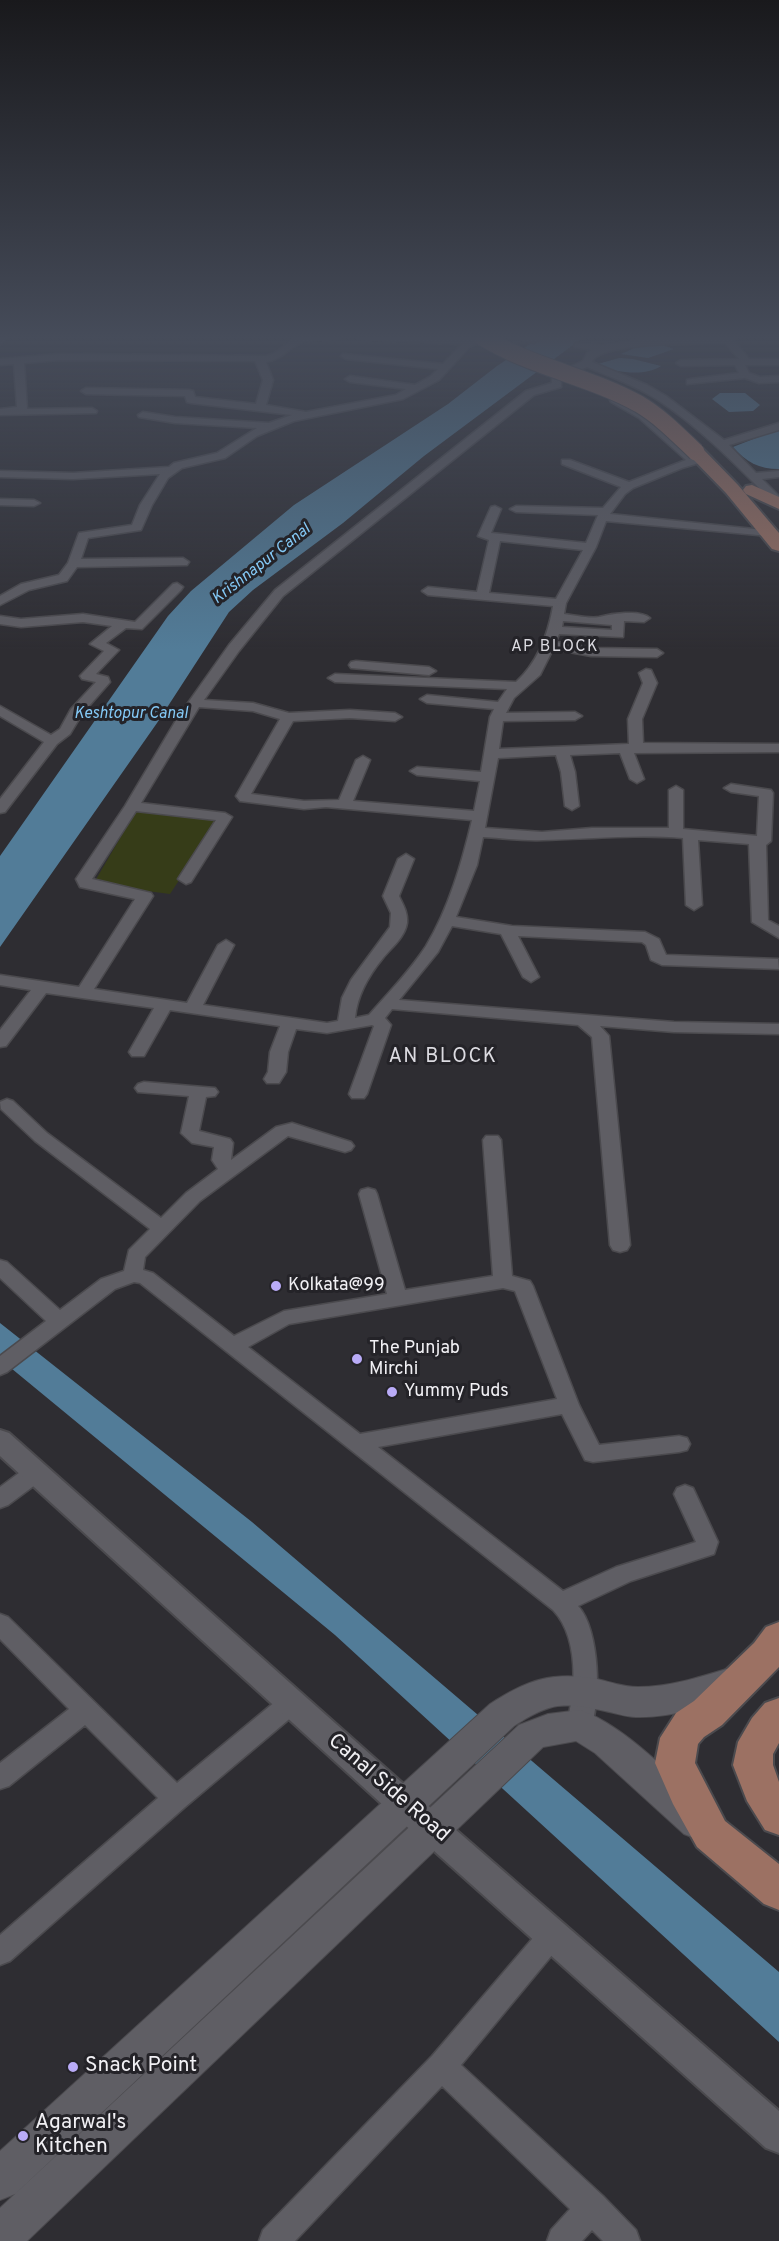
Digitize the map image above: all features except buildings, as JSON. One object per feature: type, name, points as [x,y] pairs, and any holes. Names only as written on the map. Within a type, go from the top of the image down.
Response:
[{"type":"main road","points":[[688,441],[753,483],[779,503]]},
{"type":"main road","points":[[692,441],[776,533]]},
{"type":"main road","points":[[753,483],[776,533]]},
{"type":"main road","points":[[711,1834],[687,1791],[675,1763],[680,1738],[690,1725],[708,1713],[742,1679],[779,1638]]},
{"type":"main road","points":[[454,1785],[502,1715],[529,1697],[547,1690],[585,1691],[636,1702],[691,1696],[742,1679]]},
{"type":"main road","points":[[779,1715],[760,1734],[751,1765],[762,1791],[779,1817]]},
{"type":"main road","points":[[0,2237],[420,1817],[454,1785],[531,1736],[548,1729],[580,1725],[607,1742],[711,1834],[779,1890]]},
{"type":"main road","points":[[0,2179],[420,1817]]},
{"type":"street","points":[[0,601],[25,587],[63,578],[74,563],[83,535],[137,528],[146,505],[164,476],[171,470],[186,463],[221,456],[243,441]]},
{"type":"street","points":[[84,992],[144,898],[141,894],[84,882],[185,717],[234,648],[285,587],[470,441]]},
{"type":"street","points":[[683,441],[704,453]]},
{"type":"street","points":[[695,441],[704,453]]},
{"type":"street","points":[[1,988],[24,984],[327,1028],[375,1019],[432,949],[447,920],[469,865],[500,712],[508,696],[535,672],[604,515],[621,492],[629,486],[704,453],[740,441]]},
{"type":"street","points":[[566,462],[629,486]]},
{"type":"street","points":[[0,474],[73,476],[171,470]]},
{"type":"street","points":[[753,483],[779,474]]},
{"type":"street","points":[[0,502],[34,503]]},
{"type":"street","points":[[495,509],[484,537],[590,547]]},
{"type":"street","points":[[516,509],[604,515],[776,533]]},
{"type":"street","points":[[482,596],[495,539]]},
{"type":"street","points":[[74,563],[183,562]]},
{"type":"street","points":[[0,620],[21,623],[83,618],[141,625],[177,587]]},
{"type":"street","points":[[428,591],[482,596],[558,616],[644,618]]},
{"type":"street","points":[[0,808],[51,741],[65,731],[76,712],[103,682],[87,676],[113,650],[96,644],[123,624]]},
{"type":"street","points":[[548,644],[598,653],[657,652]]},
{"type":"street","points":[[356,665],[404,668],[473,677],[492,684]]},
{"type":"street","points":[[637,779],[631,749],[635,719],[650,683],[646,673]]},
{"type":"street","points":[[335,678],[521,686]]},
{"type":"street","points":[[427,699],[500,712],[575,716]]},
{"type":"street","points":[[197,703],[217,706],[254,706],[288,717],[350,714],[395,717]]},
{"type":"street","points":[[0,711],[51,741]]},
{"type":"street","points":[[288,717],[243,797],[304,805],[344,805],[478,824],[542,836],[592,832],[683,834],[766,841]]},
{"type":"street","points":[[490,754],[631,749],[779,748]]},
{"type":"street","points":[[562,753],[568,772],[572,806]]},
{"type":"street","points":[[344,805],[363,760]]},
{"type":"street","points":[[417,771],[487,777]]},
{"type":"street","points":[[730,788],[766,793],[766,841]]},
{"type":"street","points":[[676,790],[694,905]]},
{"type":"street","points":[[132,806],[225,817],[186,879]]},
{"type":"street","points":[[766,841],[758,845],[760,922],[779,933]]},
{"type":"street","points":[[346,1025],[345,1014],[352,996],[375,957],[392,940],[399,927],[399,913],[391,897],[406,859]]},
{"type":"street","points":[[447,920],[504,928],[508,931],[645,937],[651,939],[656,946],[657,957],[662,960],[779,964]]},
{"type":"street","points":[[508,931],[531,977]]},
{"type":"street","points":[[193,1008],[226,945]]},
{"type":"street","points":[[0,1042],[42,987]]},
{"type":"street","points":[[138,1052],[165,1004]]},
{"type":"street","points":[[389,1004],[674,1027],[779,1029]]},
{"type":"street","points":[[358,1094],[383,1024],[375,1019]]},
{"type":"street","points":[[583,1020],[600,1036],[620,1245]]},
{"type":"street","points":[[273,1079],[277,1072],[279,1052],[290,1022]]},
{"type":"street","points":[[144,1088],[204,1092],[190,1133],[198,1139],[220,1140],[224,1143],[219,1156],[221,1162],[231,1170]]},
{"type":"street","points":[[7,1105],[40,1137],[162,1228]]},
{"type":"street","points":[[133,1275],[136,1255],[193,1197],[288,1128],[345,1146]]},
{"type":"street","points":[[492,1140],[503,1281]]},
{"type":"street","points":[[368,1194],[398,1299]]},
{"type":"street","points":[[0,1267],[60,1322]]},
{"type":"street","points":[[1,1366],[108,1284],[133,1275],[146,1278],[561,1603],[575,1618],[585,1662],[585,1691],[580,1725]]},
{"type":"street","points":[[232,1346],[284,1318],[503,1281],[523,1286],[568,1405],[593,1454],[679,1444]]},
{"type":"street","points":[[357,1443],[568,1405]]},
{"type":"street","name":"Canal Side Road","points":[[0,1440],[291,1703],[779,2135]]},
{"type":"street","points":[[0,1499],[35,1473]]},
{"type":"street","points":[[561,1603],[624,1574],[706,1548],[707,1542],[685,1494]]},
{"type":"street","points":[[1,1628],[87,1709],[176,1799]]},
{"type":"street","points":[[0,1952],[176,1799],[291,1703]]},
{"type":"street","points":[[0,1778],[87,1709]]},
{"type":"street","points":[[274,2241],[442,2066],[553,1934]]},
{"type":"street","points":[[442,2066],[625,2241]]},
{"type":"street","points":[[562,2241],[592,2207]]},
{"type":"green space","points":[[140,804],[222,815],[170,894],[95,881]]},
{"type":"water","name":"Keshtopur Canal","points":[[392,441],[445,441],[343,523],[253,590],[229,612],[157,723],[0,947],[0,856],[168,616],[191,591],[294,505]]},
{"type":"water","points":[[749,441],[779,441],[779,469],[753,464],[733,447]]},
{"type":"water","points":[[0,1323],[252,1522],[779,1972],[779,2042],[335,1635],[0,1359]]},
{"type":"place","name":"Kolkata@99","points":[[276,1286]]},
{"type":"place","name":"The Punjab Mirchi","points":[[357,1359]]},
{"type":"place","name":"Yummy Puds","points":[[392,1392]]},
{"type":"place","name":"Snack Point","points":[[73,2067]]},
{"type":"place","name":"Agarwal's Kitchen","points":[[23,2136]]},
{"type":"district","name":"AP BLOCK","points":[[555,648]]},
{"type":"district","name":"AN BLOCK","points":[[443,1058]]},
{"type":"water label","name":"Krishnapur Canal","points":[[262,565]]}]
